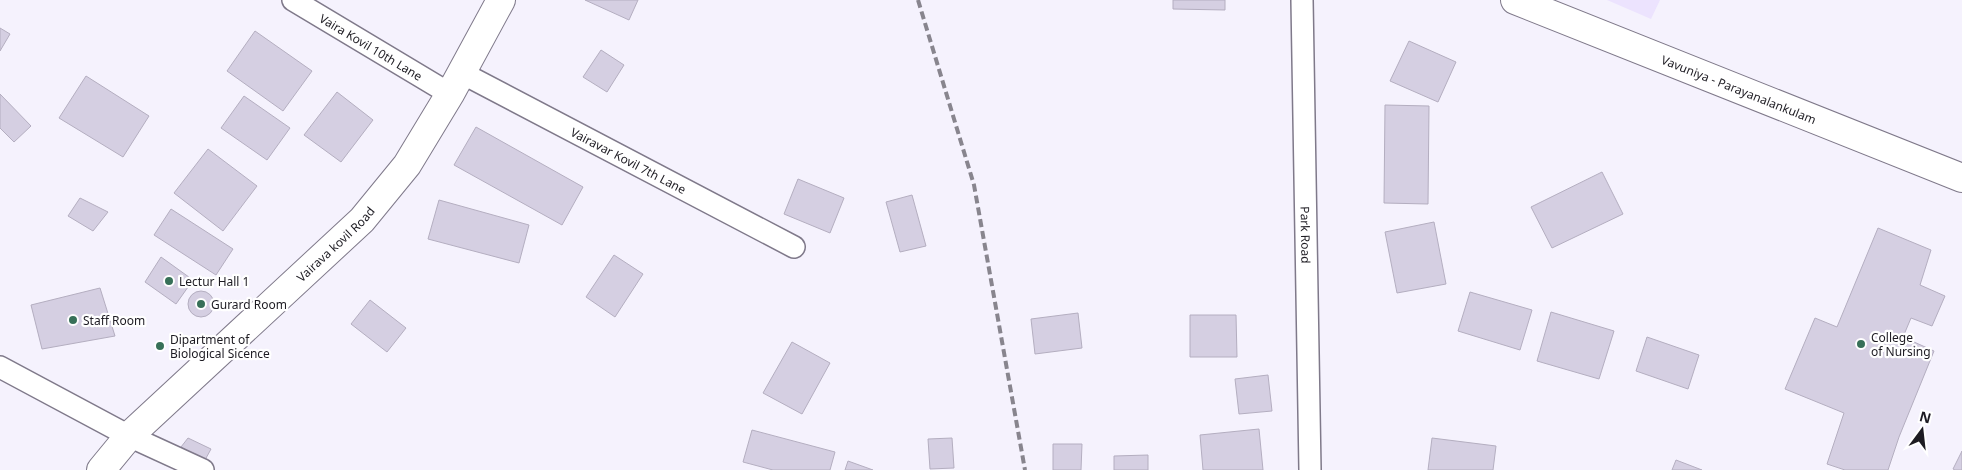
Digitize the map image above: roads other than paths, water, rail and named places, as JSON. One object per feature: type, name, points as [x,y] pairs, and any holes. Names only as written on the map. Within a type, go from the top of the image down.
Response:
[{"type":"main road","name":"Vairava kovil Road","points":[[101,470],[129,436],[362,220],[407,165],[456,84],[501,0]]},
{"type":"main road","name":"Vavuniya - Parayanalankulam","points":[[1516,0],[1962,178]]},
{"type":"street","name":"Vaira Kovil 10th Lane","points":[[293,0],[456,84]]},
{"type":"street","name":"Park Road","points":[[1302,0],[1310,470]]},
{"type":"street","name":"Vairavar Kovil 7th Lane","points":[[456,84],[794,247]]},
{"type":"street","points":[[0,367],[129,436],[203,470]]},
{"type":"railway","points":[[918,0],[974,185],[1025,470]]},
{"type":"place","name":"Lectur Hall 1","points":[[169,281]]},
{"type":"place","name":"Gurard Room","points":[[201,304]]},
{"type":"place","name":"Staff Room","points":[[73,320]]},
{"type":"place","name":"College of Nursing","points":[[1861,344]]},
{"type":"place","name":"Dipartment of Biological Sicence","points":[[160,346]]}]
